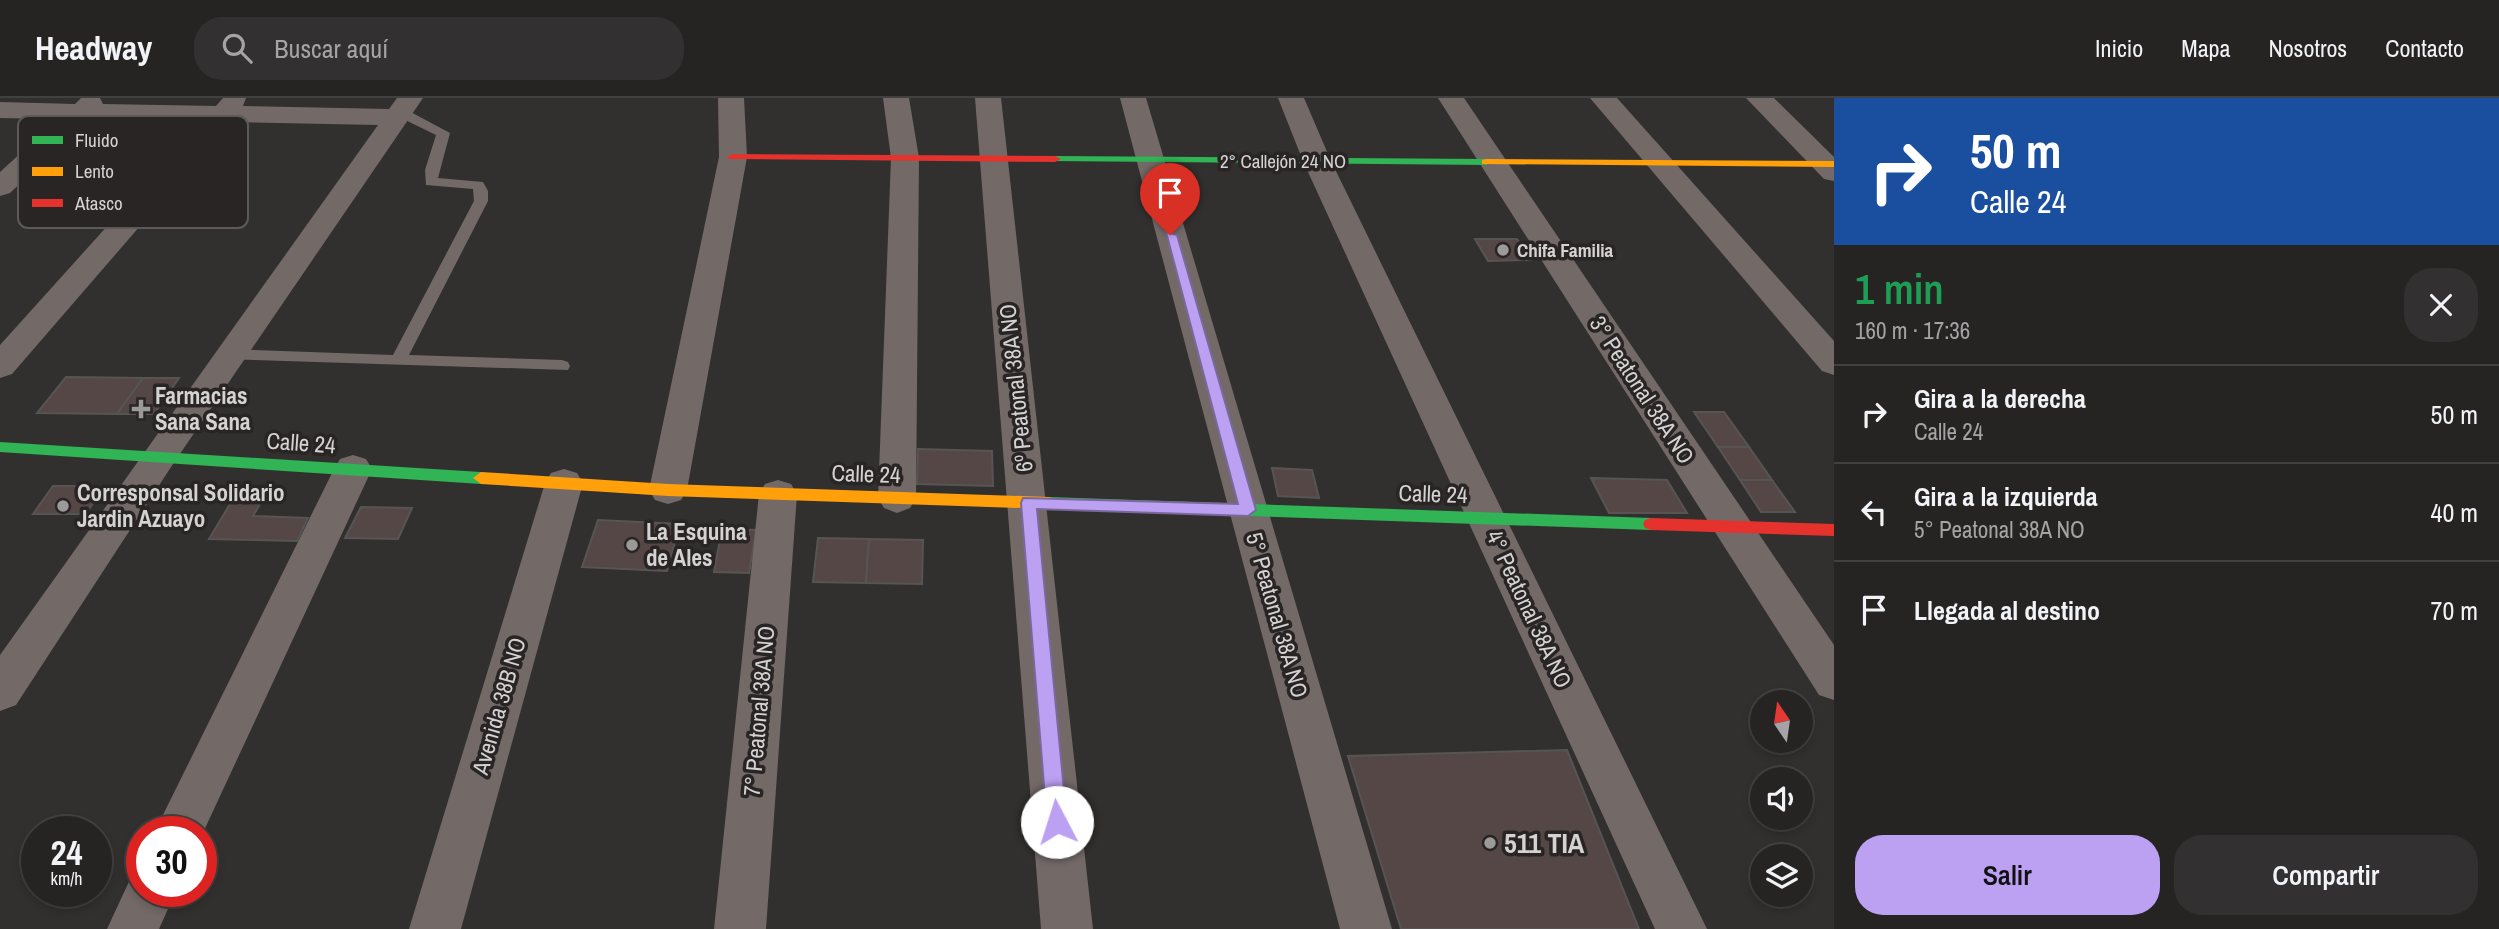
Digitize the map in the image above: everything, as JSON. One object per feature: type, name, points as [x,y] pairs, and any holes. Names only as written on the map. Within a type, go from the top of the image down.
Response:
[{"type":"street","points":[[668,490],[733,157],[731,98]]},
{"type":"street","points":[[896,98],[905,158],[897,498]]},
{"type":"street","name":"6º Peatonal 38A NO","points":[[988,98],[1067,929]]},
{"type":"street","name":"5° Peatonal 38A NO","points":[[1133,98],[1366,929]]},
{"type":"street","name":"4° Peatonal 38A NO","points":[[1291,98],[1317,161],[1681,929]]},
{"type":"street","name":"3° Peatonal 38A NO","points":[[1451,98],[1834,681]]},
{"type":"street","points":[[1603,98],[1834,363]]},
{"type":"street","points":[[1759,98],[1831,167]]},
{"type":"street","points":[[76,116],[89,104]]},
{"type":"street","points":[[0,110],[89,104],[403,109]]},
{"type":"street","points":[[0,691],[158,457],[403,109]]},
{"type":"street","name":"2° Callejón 24 NO","points":[[733,157],[1657,163],[1831,167]]},
{"type":"street","points":[[0,187],[18,170]]},
{"type":"street","points":[[0,366],[122,228]]},
{"type":"street","name":"Calle 24","points":[[0,447],[668,490],[1834,530]]},
{"type":"street","points":[[187,816],[353,469]]},
{"type":"street","name":"Avenida 38B NO","points":[[435,929],[564,483]]},
{"type":"street","name":"7° Peatonal 38A NO","points":[[740,929],[778,494]]},
{"type":"street","points":[[132,929],[143,907]]},
{"type":"lane","points":[[398,361],[481,201],[478,185],[431,181],[430,175],[443,145],[443,133],[403,109]]},
{"type":"lane","points":[[229,355],[562,366]]},
{"type":"building","name":"Chifa Familia","points":[[1475,239],[1517,239],[1531,260],[1488,261]]},
{"type":"building","points":[[66,377],[143,378],[117,414],[37,413]]},
{"type":"building","points":[[143,378],[179,378],[154,414],[117,414]]},
{"type":"building","points":[[1694,412],[1724,412],[1749,447],[1718,447]]},
{"type":"building","points":[[1718,447],[1749,447],[1772,480],[1740,480]]},
{"type":"building","points":[[918,449],[992,451],[993,486],[917,484]]},
{"type":"building","points":[[1272,468],[1312,470],[1319,498],[1278,496]]},
{"type":"building","points":[[1591,478],[1667,480],[1687,513],[1609,513]]},
{"type":"building","points":[[1740,480],[1772,480],[1795,512],[1761,512]]},
{"type":"building","points":[[53,486],[104,486],[86,514],[33,514]]},
{"type":"building","points":[[233,499],[263,499],[253,516],[308,518],[297,541],[209,539]]},
{"type":"building","points":[[361,507],[412,508],[398,539],[345,538]]},
{"type":"building","name":"La Esquina de Ales","points":[[598,520],[680,524],[667,571],[582,567]]},
{"type":"building","points":[[722,529],[756,530],[749,573],[714,572]]},
{"type":"building","points":[[818,538],[869,539],[866,583],[813,582]]},
{"type":"building","points":[[869,539],[923,540],[922,584],[866,583]]},
{"type":"building","name":"511 TIA","points":[[1567,750],[1639,929],[1401,929],[1348,756]]},
{"type":"traffic: fast","points":[[1055,159],[1486,162]]},
{"type":"traffic: fast","points":[[0,447],[481,478]]},
{"type":"traffic: fast","points":[[1049,503],[1651,524]]},
{"type":"traffic: slow","points":[[1486,162],[1834,164]]},
{"type":"traffic: slow","points":[[481,478],[668,490],[1049,503]]},
{"type":"traffic: jam","points":[[733,157],[1055,159]]},
{"type":"traffic: jam","points":[[1651,524],[1834,530]]},
{"type":"place","name":"Chifa Familia","points":[[1503,250]]},
{"type":"place","name":"Farmacias Sana Sana","points":[[141,409]]},
{"type":"place","name":"Corresponsal Solidario Jardin Azuayo","points":[[63,506]]},
{"type":"place","name":"La Esquina de Ales","points":[[632,545]]},
{"type":"place","name":"511 TIA","points":[[1490,843]]},
{"type":"route","points":[[1057,822],[1028,503],[1248,510],[1170,235]]}]
